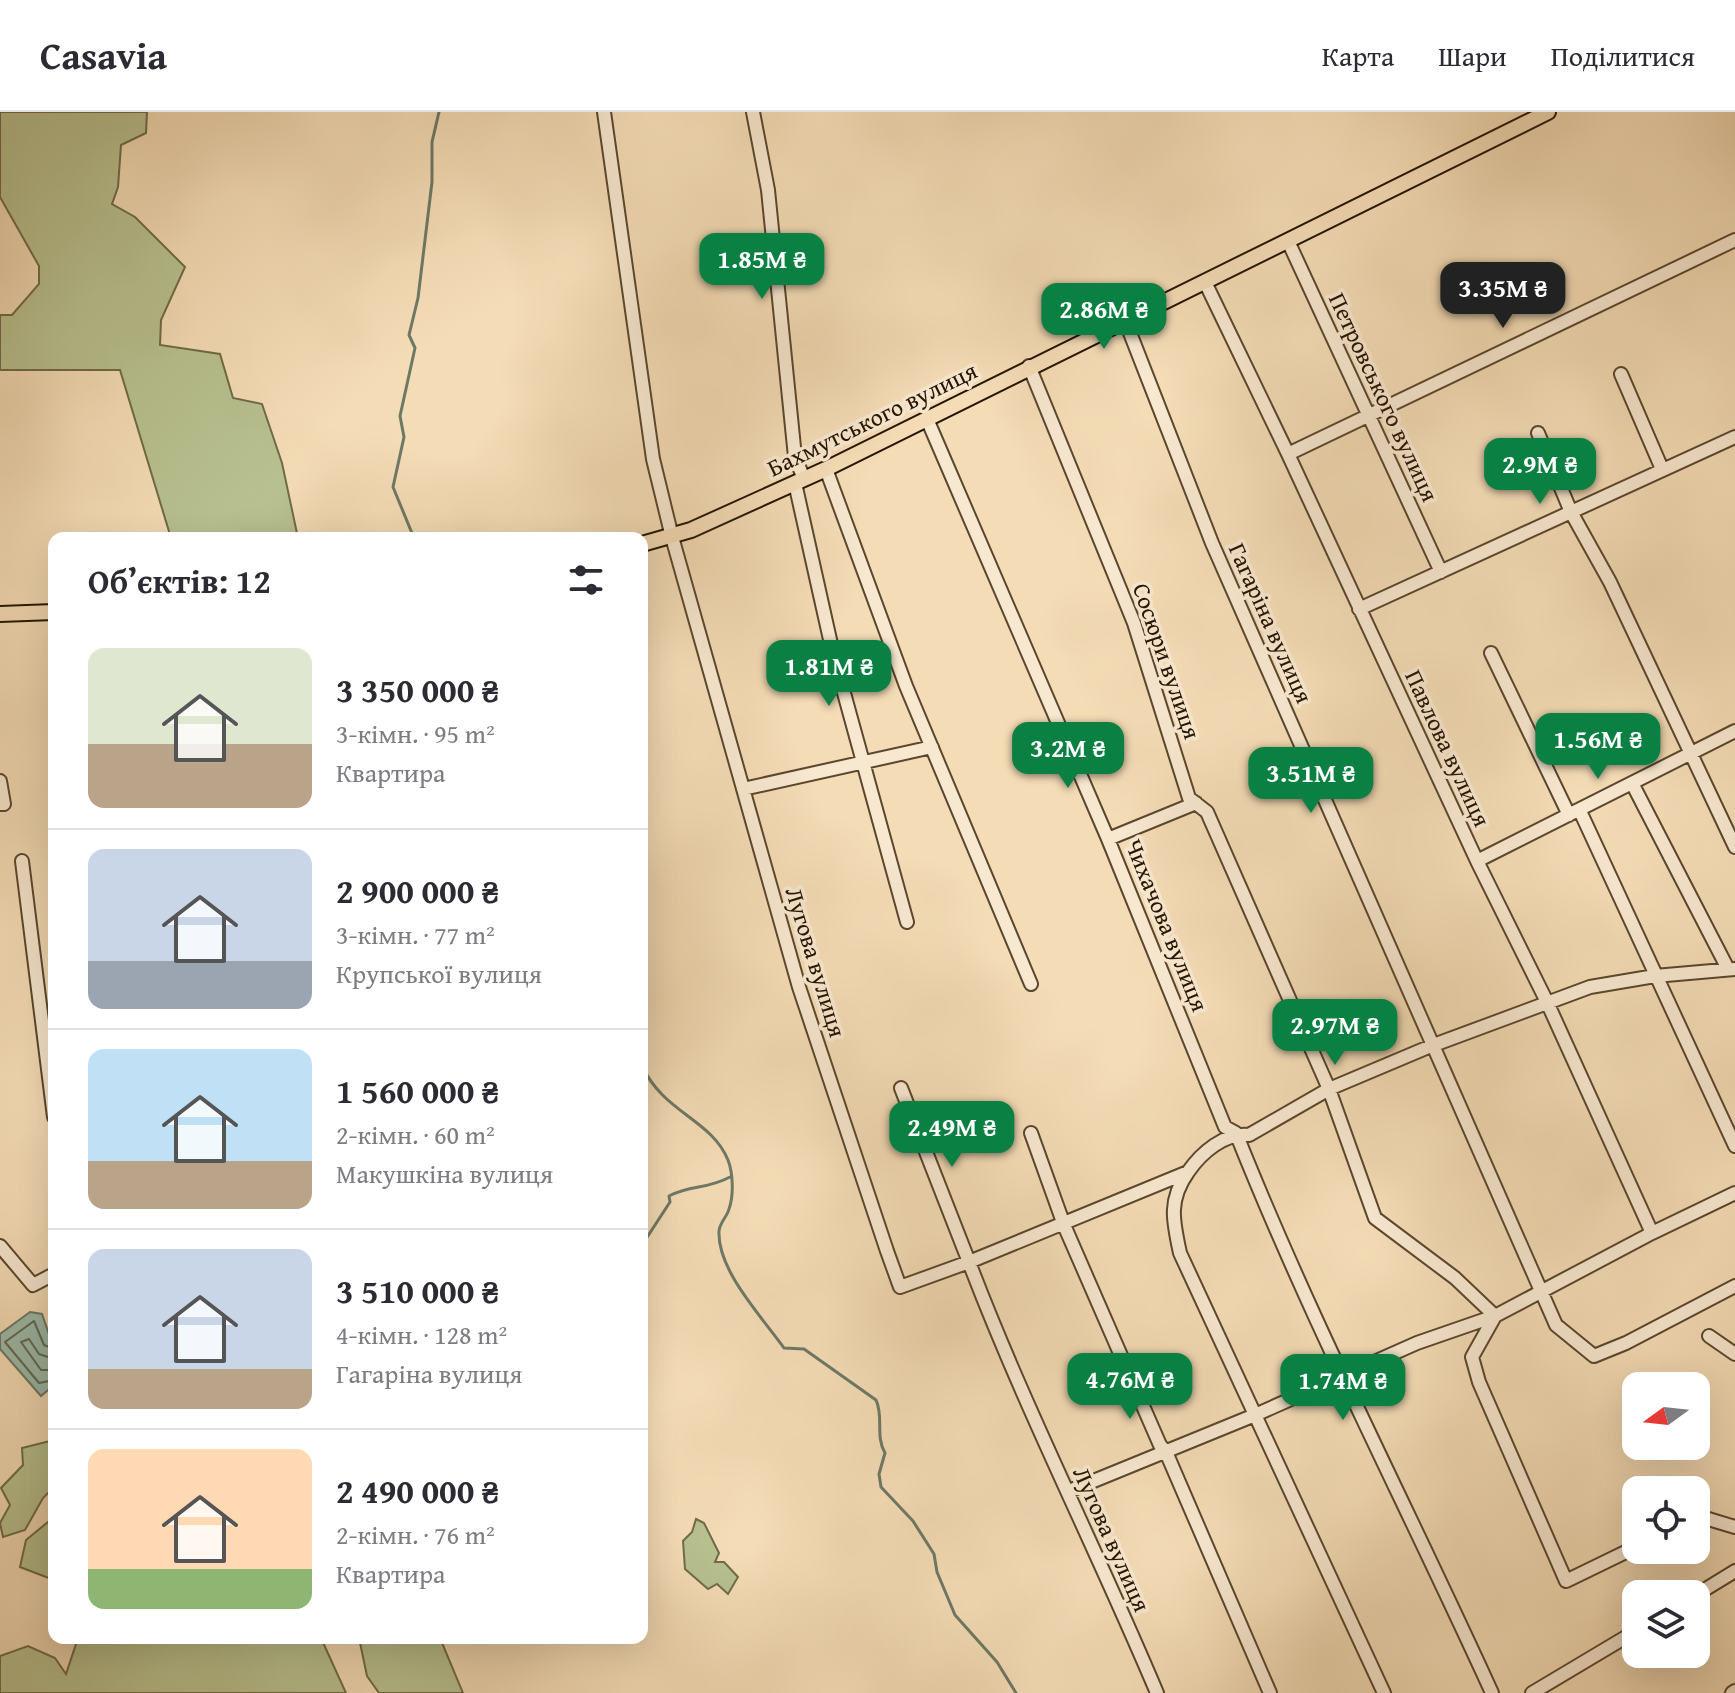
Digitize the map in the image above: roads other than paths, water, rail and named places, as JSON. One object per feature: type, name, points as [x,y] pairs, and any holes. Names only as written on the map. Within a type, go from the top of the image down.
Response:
[{"type":"main road","name":"Бахмутського вулиця","points":[[648,543],[672,537],[826,469],[1548,112]]},
{"type":"main road","points":[[0,614],[48,612]]},
{"type":"street","name":"Лугова вулиця","points":[[604,112],[653,459],[672,537],[804,1002],[900,1287],[969,1262],[1003,1353],[1069,1491],[1157,1693]]},
{"type":"street","points":[[753,112],[768,190],[799,481],[833,653],[907,922]]},
{"type":"street","points":[[1288,454],[1735,240]]},
{"type":"street","name":"Петровського вулиця","points":[[1288,241],[1441,572]]},
{"type":"street","name":"Павлова вулиця","points":[[1205,282],[1477,861],[1547,1002],[1652,1233]]},
{"type":"street","name":"Гагаріна вулиця","points":[[1125,320],[1212,543],[1556,1325],[1594,1356],[1626,1343],[1735,1286]]},
{"type":"street","name":"Сосюри вулиця","points":[[1029,366],[1134,623],[1189,798],[1207,812],[1329,1089],[1375,1218],[1455,1278],[1495,1316]]},
{"type":"street","points":[[1621,374],[1662,469]]},
{"type":"street","name":"Чихачова вулиця","points":[[927,419],[1108,839],[1225,1127],[1236,1133],[1268,1213],[1342,1377],[1492,1693]]},
{"type":"street","points":[[1538,433],[1571,512],[1610,582],[1735,847]]},
{"type":"street","points":[[1359,609],[1735,437]]},
{"type":"street","points":[[826,469],[906,686],[1031,984]]},
{"type":"street","points":[[1491,653],[1655,976],[1735,1146]]},
{"type":"street","points":[[1477,861],[1735,731]]},
{"type":"street","points":[[743,789],[932,747]]},
{"type":"street","points":[[0,781],[4,804],[0,804]]},
{"type":"street","points":[[1384,1693],[1180,1253],[1173,1222],[1176,1190],[1199,1156],[1236,1133],[1249,1135],[1329,1089],[1431,1046],[1590,987],[1655,976],[1732,969],[1632,783]]},
{"type":"street","points":[[1108,839],[1196,803]]},
{"type":"street","points":[[22,861],[48,1069]]},
{"type":"street","points":[[901,1088],[969,1262],[1188,1172]]},
{"type":"street","points":[[1031,1133],[1063,1215],[1064,1225],[1270,1693]]},
{"type":"street","points":[[1069,1491],[1255,1415],[1417,1343],[1495,1316],[1735,1193]]},
{"type":"street","points":[[0,1246],[33,1285],[48,1277]]},
{"type":"street","points":[[1495,1316],[1472,1357],[1479,1382],[1566,1581],[1622,1554]]},
{"type":"street","points":[[1709,1336],[1735,1354]]},
{"type":"street","points":[[1710,1520],[1735,1527]]},
{"type":"street","points":[[1710,1586],[1735,1571]]},
{"type":"street","points":[[1532,1693],[1622,1639]]},
{"type":"water","points":[[30,1312],[42,1314],[48,1332],[48,1390],[41,1396],[0,1349],[0,1334]]},
{"type":"waterway","points":[[412,532],[393,487],[404,437],[400,416],[415,348],[409,335],[418,298],[432,182],[432,142],[439,112]]},
{"type":"waterway","points":[[648,1077],[662,1095],[710,1135],[728,1160],[732,1197],[719,1231],[720,1246],[733,1277],[753,1308],[784,1348],[804,1349],[876,1400],[880,1440],[885,1453],[879,1474],[881,1487],[913,1521],[934,1554],[937,1572],[955,1615],[997,1662],[1016,1693]]},
{"type":"waterway","points":[[648,1236],[670,1202],[669,1196],[730,1177]]}]
